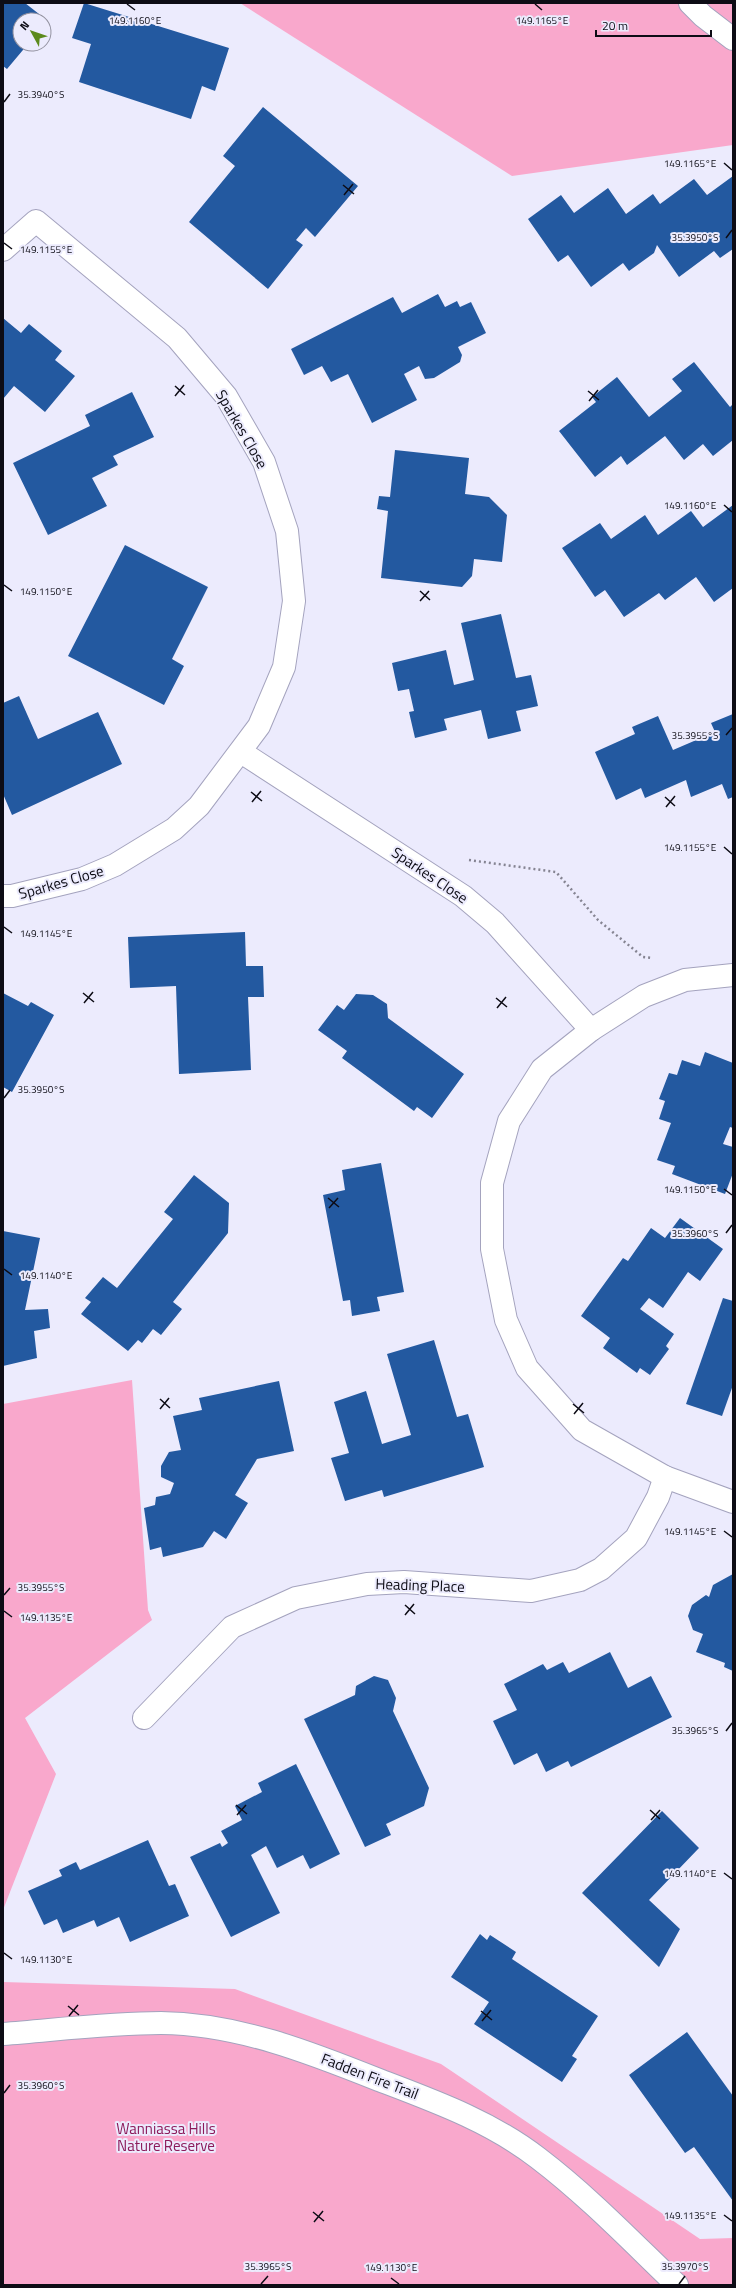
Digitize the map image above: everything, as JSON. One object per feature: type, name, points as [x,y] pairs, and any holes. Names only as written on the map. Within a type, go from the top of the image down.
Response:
[{"type":"street","points":[[690,3],[703,16],[733,39]]},
{"type":"street","name":"Sparkes Close","points":[[3,250],[36,221],[177,338],[226,396],[264,462],[287,531],[294,601],[284,667],[259,726],[199,806],[174,829],[115,865],[82,879],[12,896],[3,896]]},
{"type":"street","name":"Sparkes Close","points":[[241,752],[463,896],[495,923],[591,1030]]},
{"type":"street","points":[[733,975],[685,980],[644,996],[591,1030],[542,1069],[509,1121],[492,1182],[492,1249],[506,1320],[527,1368],[582,1430],[665,1477],[733,1502]]},
{"type":"street","name":"Heading Place","points":[[144,1718],[232,1627],[296,1598],[367,1584],[404,1582],[532,1591],[580,1580],[601,1569],[636,1538],[658,1497],[665,1477]]},
{"type":"street","name":"Fadden Fire Trail","points":[[3,2034],[162,2023],[230,2030],[286,2044],[313,2054],[448,2106],[493,2128],[537,2157],[578,2191],[677,2285]]},
{"type":"path","points":[[464,860],[556,872],[598,920],[643,957],[657,958]]},
{"type":"green space","points":[[240,3],[733,3],[733,145],[512,176]]},
{"type":"green space","points":[[132,1380],[148,1610],[152,1620],[25,1718],[56,1774],[3,1910],[3,1404]]},
{"type":"green space","name":"Wanniassa Hills Nature Reserve","points":[[3,1982],[235,1989],[441,2064],[700,2239],[733,2238],[733,2285],[3,2285]]},
{"type":"building","points":[[3,3],[25,3],[36,12],[12,12],[12,52],[21,52],[7,69],[3,66]]},
{"type":"building","points":[[84,3],[229,48],[215,91],[202,86],[191,119],[79,82],[91,44],[72,38]]},
{"type":"building","points":[[263,107],[358,186],[315,237],[306,228],[296,240],[303,245],[268,289],[189,222],[235,166],[223,156]]},
{"type":"building","points":[[733,176],[733,249],[720,258],[714,251],[679,277],[657,245],[654,253],[629,271],[623,263],[591,287],[568,255],[558,262],[528,219],[561,195],[574,213],[608,188],[626,214],[653,194],[660,204],[694,179],[707,195]]},
{"type":"building","points":[[438,294],[445,307],[457,301],[460,307],[471,302],[486,333],[458,347],[462,355],[460,362],[434,378],[425,379],[419,366],[404,374],[417,400],[372,423],[348,374],[331,382],[322,366],[304,375],[291,349],[393,297],[402,313]]},
{"type":"building","points":[[3,318],[21,333],[29,324],[62,351],[55,360],[75,376],[45,412],[14,386],[3,399]]},
{"type":"building","points":[[694,362],[730,407],[733,404],[733,440],[713,456],[703,444],[684,460],[665,436],[627,465],[621,456],[595,477],[559,431],[596,402],[592,397],[617,377],[649,417],[682,391],[672,379]]},
{"type":"building","points":[[132,392],[154,437],[113,456],[118,465],[92,478],[107,506],[48,535],[13,463],[90,426],[85,415]]},
{"type":"building","points":[[395,450],[469,458],[465,494],[489,497],[507,515],[502,562],[474,559],[472,576],[462,587],[381,578],[388,511],[377,509],[379,496],[390,497]]},
{"type":"building","points":[[733,505],[733,588],[714,602],[696,577],[665,600],[659,593],[624,617],[605,590],[595,597],[562,548],[600,523],[611,539],[645,515],[658,535],[691,511],[703,527]]},
{"type":"building","points":[[125,545],[208,587],[172,659],[184,666],[164,705],[68,656]]},
{"type":"building","points":[[501,614],[516,678],[531,675],[538,706],[516,711],[521,731],[488,739],[481,710],[444,719],[447,730],[415,738],[409,712],[414,711],[409,689],[398,691],[392,663],[446,650],[454,685],[474,680],[461,623]]},
{"type":"building","points":[[19,696],[38,739],[98,712],[122,764],[12,815],[3,794],[3,703]]},
{"type":"building","points":[[733,714],[733,797],[728,799],[722,784],[691,797],[686,780],[645,798],[641,788],[616,800],[595,752],[635,734],[632,727],[658,716],[673,750],[715,732],[711,723]]},
{"type":"building","points":[[245,932],[246,966],[263,966],[264,997],[248,997],[251,1070],[179,1074],[176,986],[130,988],[128,937]]},
{"type":"building","points":[[3,993],[28,1006],[31,1002],[54,1015],[12,1092],[3,1087]]},
{"type":"building","points":[[356,994],[373,995],[387,1004],[388,1018],[464,1074],[432,1118],[417,1107],[414,1111],[342,1058],[347,1051],[318,1030],[337,1005],[344,1010]]},
{"type":"building","points":[[705,1052],[733,1063],[733,1128],[730,1127],[723,1144],[733,1147],[733,1173],[725,1194],[672,1174],[675,1166],[657,1160],[671,1123],[659,1119],[665,1101],[659,1099],[669,1073],[677,1075],[682,1060],[700,1066]]},
{"type":"building","points":[[381,1163],[404,1292],[377,1297],[380,1311],[352,1316],[350,1300],[343,1301],[323,1195],[345,1190],[342,1170]]},
{"type":"building","points":[[194,1175],[229,1203],[228,1233],[173,1302],[182,1309],[161,1335],[153,1329],[142,1343],[138,1340],[128,1351],[81,1314],[91,1302],[85,1298],[103,1277],[117,1288],[173,1219],[164,1212]]},
{"type":"building","points":[[680,1218],[723,1249],[700,1281],[688,1272],[663,1308],[649,1298],[640,1309],[674,1334],[666,1346],[669,1349],[650,1375],[640,1368],[637,1373],[603,1348],[610,1338],[581,1316],[623,1258],[628,1261],[651,1228],[665,1238]]},
{"type":"building","points":[[3,1231],[40,1238],[25,1310],[48,1309],[50,1328],[34,1331],[37,1358],[3,1366]]},
{"type":"building","points":[[723,1298],[733,1301],[733,1385],[722,1416],[686,1404]]},
{"type":"building","points":[[434,1340],[457,1417],[468,1414],[484,1467],[384,1497],[382,1490],[345,1501],[331,1458],[349,1453],[334,1402],[366,1391],[382,1444],[411,1435],[387,1354]]},
{"type":"building","points":[[279,1381],[294,1451],[257,1459],[235,1495],[248,1503],[226,1539],[214,1531],[203,1547],[163,1557],[161,1547],[150,1550],[144,1508],[155,1505],[156,1497],[170,1494],[174,1483],[161,1477],[161,1466],[169,1452],[181,1450],[173,1416],[202,1410],[199,1398]]},
{"type":"building","points":[[733,1574],[733,1671],[724,1667],[725,1663],[696,1652],[703,1634],[693,1630],[688,1616],[692,1605],[706,1595],[709,1597],[713,1585]]},
{"type":"building","points":[[610,1652],[628,1688],[651,1676],[672,1717],[571,1767],[568,1761],[546,1772],[537,1753],[514,1765],[493,1721],[517,1710],[504,1684],[543,1664],[547,1670],[563,1662],[569,1673]]},
{"type":"building","points":[[374,1676],[388,1680],[396,1698],[393,1711],[429,1788],[424,1806],[386,1824],[391,1835],[365,1847],[304,1719],[355,1695],[356,1686]]},
{"type":"building","points":[[296,1764],[340,1854],[310,1869],[303,1855],[277,1868],[266,1846],[251,1855],[280,1913],[231,1937],[190,1857],[220,1843],[222,1847],[228,1843],[221,1831],[242,1820],[235,1806],[262,1792],[258,1783]]},
{"type":"building","points":[[662,1811],[699,1848],[649,1900],[680,1929],[659,1967],[582,1893]]},
{"type":"building","points":[[148,1840],[169,1886],[175,1884],[189,1916],[130,1942],[119,1917],[97,1927],[94,1920],[63,1933],[57,1919],[44,1925],[28,1891],[62,1876],[59,1870],[76,1862],[80,1870]]},
{"type":"building","points":[[480,1934],[487,1940],[490,1935],[516,1952],[512,1959],[598,2016],[572,2056],[577,2059],[562,2082],[474,2024],[489,2002],[451,1977]]},
{"type":"building","points":[[687,2032],[733,2096],[733,2201],[694,2147],[685,2153],[629,2075]]}]
